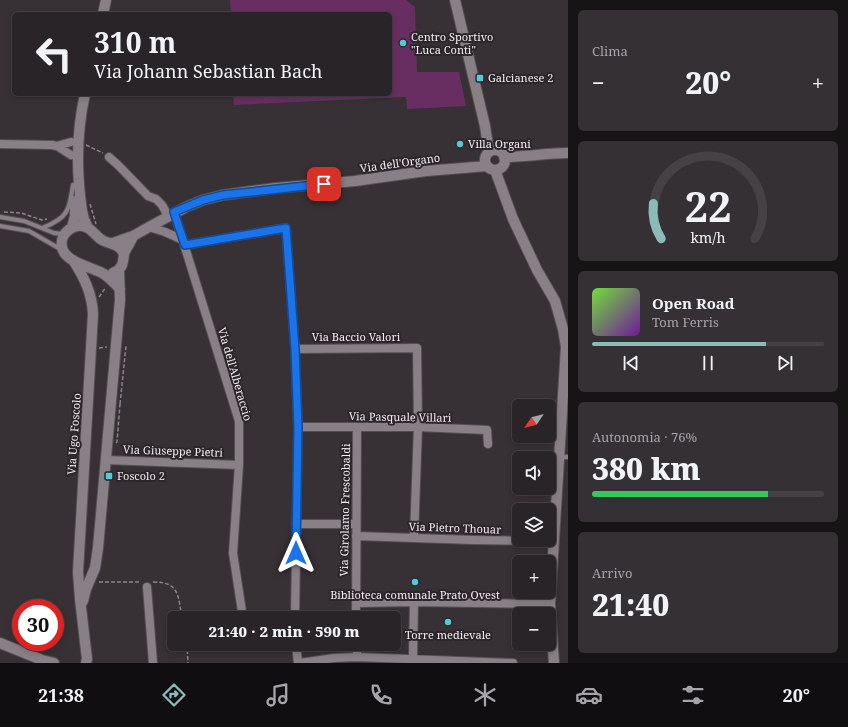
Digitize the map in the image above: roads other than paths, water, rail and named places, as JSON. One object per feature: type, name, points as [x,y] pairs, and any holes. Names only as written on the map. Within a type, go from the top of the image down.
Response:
[{"type":"street","points":[[103,12],[106,0]]},
{"type":"street","points":[[455,0],[485,126],[493,140],[495,159],[513,219],[537,270],[555,301],[564,329],[566,347],[564,457],[556,524]]},
{"type":"street","points":[[63,251],[61,244],[64,234],[72,227],[75,216],[72,185],[71,142],[79,96]]},
{"type":"street","points":[[85,96],[80,116],[77,146],[78,179],[87,214],[93,227],[102,240],[119,246],[124,254]]},
{"type":"street","points":[[0,144],[39,144],[57,146],[71,142]]},
{"type":"street","points":[[57,146],[71,155]]},
{"type":"street","name":"Via dell'Organo","points":[[171,214],[203,200],[223,195],[276,188],[355,181],[464,167],[495,159],[568,153]]},
{"type":"street","name":"Via dell'Alberaccio","points":[[109,158],[118,165],[148,196],[156,199],[171,214],[184,242],[238,415],[240,433],[234,554],[241,611]]},
{"type":"street","points":[[113,243],[133,236],[171,214]]},
{"type":"street","points":[[72,227],[93,227]]},
{"type":"street","points":[[148,227],[165,232],[184,242],[286,228],[295,349],[298,427],[295,611]]},
{"type":"street","name":"Via Ugo Foscolo","points":[[82,613],[84,594],[96,562],[120,289],[119,270],[124,261],[124,254],[133,236]]},
{"type":"street","name":"Via Ugo Foscolo","points":[[63,251],[66,256],[108,278],[120,289]]},
{"type":"street","name":"Via Ugo Foscolo","points":[[73,260],[82,273],[88,286],[92,298],[93,314],[78,572],[87,659],[86,663]]},
{"type":"street","points":[[108,278],[110,274],[119,270]]},
{"type":"street","name":"Via Baccio Valori","points":[[295,349],[417,348],[418,427]]},
{"type":"street","name":"Via Pasquale Villari","points":[[298,427],[357,426],[488,430],[488,444]]},
{"type":"street","name":"Via Girolamo Frescobaldi","points":[[356,611],[357,426]]},
{"type":"street","points":[[414,537],[418,427]]},
{"type":"street","name":"Via Giuseppe Pietri","points":[[106,460],[239,465]]},
{"type":"street","points":[[296,524],[356,524]]},
{"type":"street","name":"Via Pietro Thouar","points":[[356,536],[512,540]]},
{"type":"street","points":[[554,547],[550,604],[554,663]]},
{"type":"street","points":[[147,587],[153,663]]},
{"type":"street","points":[[356,603],[414,602],[550,604]]},
{"type":"street","points":[[413,658],[414,602]]},
{"type":"street","points":[[0,643],[42,660],[54,663]]},
{"type":"street","points":[[298,651],[302,663],[334,658],[357,657],[513,663]]},
{"type":"street","points":[[357,651],[357,657]]},
{"type":"lane","points":[[42,228],[58,221],[66,214],[72,185]]},
{"type":"lane","points":[[0,217],[24,221],[54,233],[64,234]]},
{"type":"lane","points":[[0,226],[29,231],[63,251]]},
{"type":"place","name":"Centro Sportivo \"Luca Conti\"","points":[[403,43]]},
{"type":"place","name":"Galcianese 2","points":[[480,78]]},
{"type":"place","name":"Villa Organi","points":[[460,144]]},
{"type":"place","name":"Foscolo 2","points":[[109,476]]},
{"type":"place","name":"Biblioteca comunale Prato Ovest","points":[[415,582]]},
{"type":"place","name":"Torre medievale","points":[[448,622]]}]
